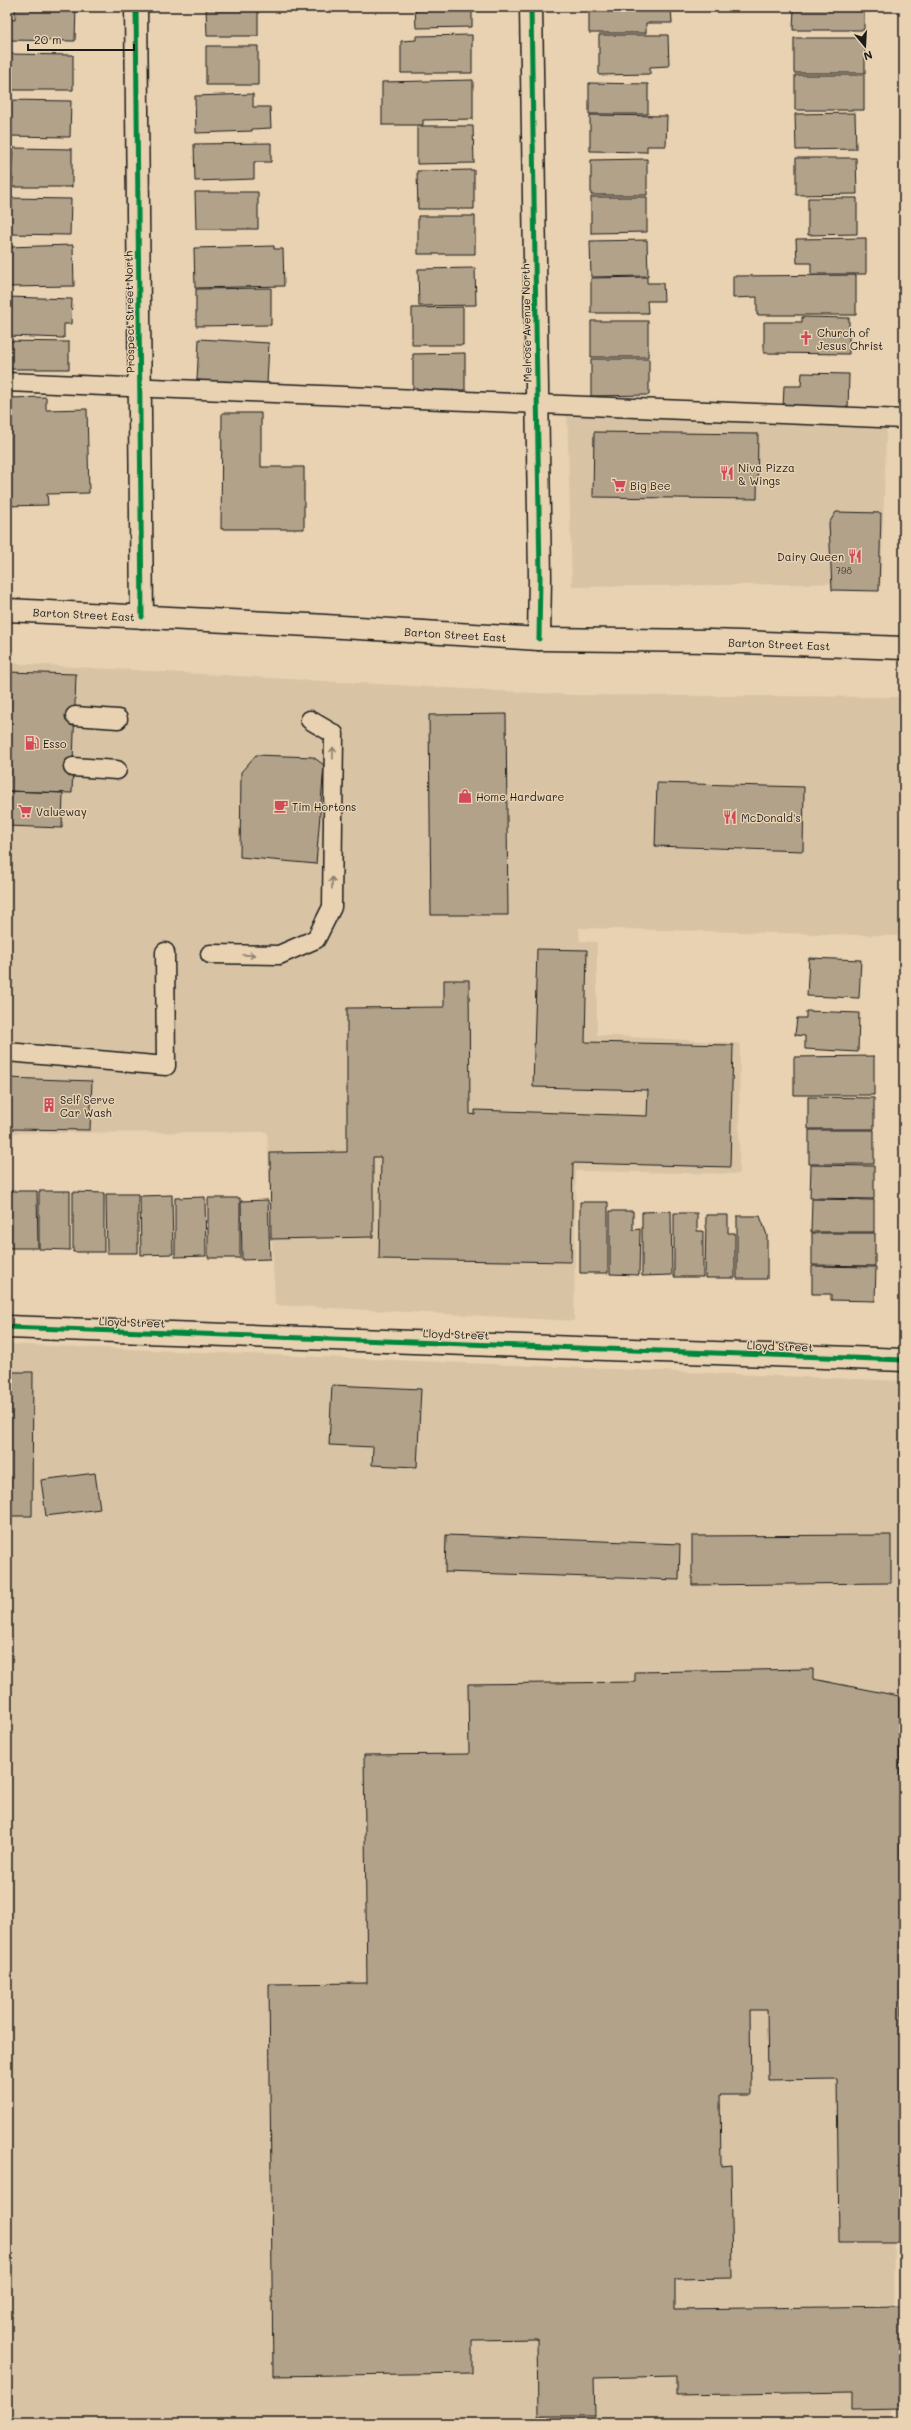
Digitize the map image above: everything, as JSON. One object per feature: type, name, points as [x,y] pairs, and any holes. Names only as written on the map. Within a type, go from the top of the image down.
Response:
[{"type":"street","name":"Prospect Street North","points":[[136,7],[142,617]]},
{"type":"street","name":"Melrose Avenue North","points":[[531,7],[539,639]]},
{"type":"street","name":"Barton Street East","points":[[7,610],[539,639],[711,641],[904,648]]},
{"type":"street","name":"Lloyd Street","points":[[7,1327],[904,1360]]},
{"type":"lane","points":[[7,382],[904,419]]},
{"type":"lane","points":[[75,716],[118,719]]},
{"type":"lane","points":[[210,954],[279,955],[316,939],[332,907],[334,734],[310,720]]},
{"type":"lane","points":[[73,766],[117,770]]},
{"type":"lane","points":[[7,1052],[166,1066],[165,952]]},
{"type":"shaded area","points":[[567,408],[887,415],[881,583],[572,587]]},
{"type":"shaded area","points":[[7,663],[574,695],[900,697],[898,936],[579,928],[580,941],[597,942],[597,1035],[740,1043],[739,1174],[576,1171],[574,1321],[275,1305],[267,1132],[7,1133]]},
{"type":"shaded area","points":[[7,1344],[903,1381],[892,2423],[7,2423]]},
{"type":"building","points":[[15,7],[76,7],[75,41],[7,40],[8,19],[15,20]]},
{"type":"building","points":[[206,7],[258,7],[258,36],[207,36]]},
{"type":"building","points":[[415,7],[472,7],[472,27],[416,28]]},
{"type":"building","points":[[589,7],[671,7],[672,23],[646,23],[646,33],[589,33]]},
{"type":"building","points":[[794,7],[864,7],[864,30],[793,30]]},
{"type":"building","points":[[472,35],[472,73],[401,73],[401,41],[416,40],[416,36]]},
{"type":"building","points":[[599,35],[668,35],[669,66],[650,67],[650,74],[599,75]]},
{"type":"building","points":[[794,38],[865,38],[865,73],[794,73]]},
{"type":"building","points":[[206,46],[258,46],[258,85],[206,85]]},
{"type":"building","points":[[7,54],[73,55],[73,90],[7,90]]},
{"type":"building","points":[[795,75],[864,75],[864,110],[795,110]]},
{"type":"building","points":[[473,80],[473,119],[423,120],[423,125],[382,125],[382,82]]},
{"type":"building","points":[[589,83],[648,84],[648,114],[589,114]]},
{"type":"building","points":[[253,94],[253,107],[270,107],[271,128],[252,129],[252,131],[196,133],[195,96]]},
{"type":"building","points":[[7,100],[71,101],[70,137],[7,136]]},
{"type":"building","points":[[855,113],[856,149],[796,150],[795,114]]},
{"type":"building","points":[[590,115],[667,116],[666,146],[647,146],[647,152],[590,151]]},
{"type":"building","points":[[417,126],[473,126],[474,163],[417,164]]},
{"type":"building","points":[[271,143],[271,162],[254,162],[254,179],[195,181],[194,144]]},
{"type":"building","points":[[13,148],[72,149],[72,187],[12,187],[13,178],[7,178],[7,164],[12,164]]},
{"type":"building","points":[[796,158],[856,158],[857,194],[796,195]]},
{"type":"building","points":[[647,159],[647,195],[591,195],[591,160]]},
{"type":"building","points":[[474,170],[474,209],[418,209],[417,171]]},
{"type":"building","points":[[195,192],[258,192],[258,229],[196,229]]},
{"type":"building","points":[[591,197],[647,197],[647,232],[591,233]]},
{"type":"building","points":[[7,198],[71,199],[70,235],[7,234]]},
{"type":"building","points":[[808,198],[857,198],[857,234],[808,235]]},
{"type":"building","points":[[418,216],[475,216],[475,254],[418,254]]},
{"type":"building","points":[[866,238],[866,274],[811,274],[811,263],[797,263],[796,239]]},
{"type":"building","points":[[647,240],[648,276],[591,277],[590,241]]},
{"type":"building","points":[[73,245],[74,286],[7,287],[7,247]]},
{"type":"building","points":[[274,246],[274,249],[283,249],[284,286],[195,288],[194,248]]},
{"type":"building","points":[[475,268],[476,305],[419,306],[418,269]]},
{"type":"building","points":[[856,275],[856,315],[757,315],[757,297],[733,298],[733,276]]},
{"type":"building","points":[[647,277],[647,283],[663,283],[664,301],[647,301],[648,313],[591,313],[591,278]]},
{"type":"building","points":[[271,288],[271,325],[196,326],[196,289]]},
{"type":"building","points":[[7,297],[72,299],[71,324],[64,324],[64,338],[7,336]]},
{"type":"building","points":[[463,307],[463,345],[412,345],[412,308]]},
{"type":"building","name":"Church of Jesus Christ","points":[[802,317],[849,318],[849,354],[764,353],[764,322],[802,322]]},
{"type":"building","points":[[591,321],[648,321],[648,357],[591,357]]},
{"type":"building","points":[[199,339],[269,343],[267,384],[197,381]]},
{"type":"building","points":[[7,341],[69,342],[69,369],[7,369]]},
{"type":"building","points":[[465,353],[465,390],[413,391],[413,354]]},
{"type":"building","points":[[591,359],[649,359],[649,395],[591,396]]},
{"type":"building","points":[[802,373],[849,374],[848,411],[783,409],[784,386],[801,386]]},
{"type":"building","points":[[46,397],[46,410],[87,409],[89,493],[47,494],[48,505],[7,506],[7,398]]},
{"type":"building","points":[[222,413],[261,413],[261,467],[304,467],[304,529],[221,529]]},
{"type":"building","points":[[594,432],[758,434],[757,499],[593,497]]},
{"type":"building","name":"Dairy Queen","points":[[836,512],[881,513],[879,591],[832,590],[829,523]]},
{"type":"building","points":[[7,672],[76,674],[72,793],[7,791]]},
{"type":"building","points":[[506,714],[508,915],[431,915],[429,715]]},
{"type":"building","name":"Tim Hortons","points":[[256,755],[313,757],[324,765],[316,864],[240,857],[241,772]]},
{"type":"building","name":"McDonald's","points":[[657,783],[804,787],[803,851],[655,846]]},
{"type":"building","points":[[7,791],[63,793],[62,828],[7,826]]},
{"type":"building","points":[[537,949],[587,950],[585,1042],[733,1045],[730,1167],[573,1163],[571,1262],[379,1259],[381,1157],[373,1157],[373,1237],[271,1239],[270,1153],[347,1152],[347,1008],[444,1007],[444,980],[469,980],[470,1114],[475,1115],[475,1110],[647,1116],[648,1090],[533,1087]]},
{"type":"building","points":[[809,958],[861,960],[859,998],[807,996]]},
{"type":"building","points":[[806,1011],[859,1013],[858,1052],[805,1049],[805,1036],[795,1035],[797,1018],[806,1018]]},
{"type":"building","points":[[874,1056],[874,1095],[794,1095],[794,1057]]},
{"type":"building","name":"Self Serve Car Wash","points":[[7,1078],[92,1081],[90,1130],[7,1129]]},
{"type":"building","points":[[808,1097],[874,1098],[874,1129],[808,1129]]},
{"type":"building","points":[[809,1130],[874,1130],[874,1164],[809,1164]]},
{"type":"building","points":[[811,1165],[874,1166],[874,1199],[810,1198]]},
{"type":"building","points":[[7,1191],[37,1191],[38,1248],[7,1248]]},
{"type":"building","points":[[39,1191],[70,1191],[70,1250],[39,1249]]},
{"type":"building","points":[[73,1192],[104,1193],[104,1252],[73,1252]]},
{"type":"building","points":[[106,1194],[138,1194],[138,1253],[107,1253]]},
{"type":"building","points":[[172,1195],[173,1254],[141,1255],[140,1196]]},
{"type":"building","points":[[205,1197],[206,1256],[175,1257],[175,1198]]},
{"type":"building","points":[[208,1198],[240,1198],[240,1258],[208,1258]]},
{"type":"building","points":[[812,1199],[874,1200],[874,1232],[811,1232]]},
{"type":"building","points":[[268,1200],[270,1259],[242,1260],[241,1201]]},
{"type":"building","points":[[580,1202],[608,1202],[608,1273],[580,1273]]},
{"type":"building","points":[[610,1211],[633,1211],[633,1230],[640,1229],[639,1275],[610,1274]]},
{"type":"building","points":[[671,1211],[672,1275],[642,1276],[642,1212]]},
{"type":"building","points":[[674,1213],[697,1213],[697,1231],[703,1231],[703,1277],[674,1277]]},
{"type":"building","points":[[706,1215],[728,1215],[728,1233],[735,1233],[735,1278],[705,1278]]},
{"type":"building","points":[[737,1216],[760,1216],[767,1235],[767,1279],[737,1279]]},
{"type":"building","points":[[812,1233],[875,1233],[875,1266],[812,1265]]},
{"type":"building","points":[[812,1266],[876,1267],[875,1301],[831,1300],[831,1294],[812,1294]]},
{"type":"building","points":[[7,1372],[33,1372],[32,1516],[7,1516]]},
{"type":"building","points":[[332,1385],[421,1389],[417,1467],[372,1465],[373,1447],[329,1445]]},
{"type":"building","points":[[95,1473],[100,1509],[46,1516],[41,1480]]},
{"type":"building","points":[[446,1535],[680,1544],[679,1580],[445,1572]]},
{"type":"building","points":[[891,1535],[891,1583],[692,1585],[692,1536]]},
{"type":"building","points":[[813,1669],[813,1679],[899,1696],[904,2242],[839,2242],[837,2079],[768,2080],[767,2010],[750,2010],[751,2095],[720,2095],[721,2166],[731,2165],[733,2278],[675,2279],[675,2309],[904,2306],[904,2409],[852,2410],[852,2392],[676,2395],[676,2376],[594,2378],[595,2416],[538,2416],[537,2339],[472,2340],[472,2373],[273,2376],[269,1984],[367,1983],[364,1755],[469,1754],[468,1684],[635,1682],[635,1672]]},
{"type":"cycle path","points":[[136,7],[142,617]]},
{"type":"cycle path","points":[[531,7],[540,577],[539,639]]},
{"type":"cycle path","points":[[7,1327],[904,1360]]},
{"type":"place","name":"Church of Jesus Christ","points":[[806,338]]},
{"type":"place","name":"Niva Pizza & Wings","points":[[727,473]]},
{"type":"place","name":"Big Bee","points":[[619,485]]},
{"type":"place","name":"Dairy Queen","points":[[855,556]]},
{"type":"place","name":"Esso","points":[[32,743]]},
{"type":"place","name":"Home Hardware","points":[[465,796]]},
{"type":"place","name":"Tim Hortons","points":[[281,806]]},
{"type":"place","name":"Valueway","points":[[25,811]]},
{"type":"place","name":"McDonald's","points":[[730,817]]},
{"type":"place","name":"Self Serve Car Wash","points":[[49,1105]]}]
